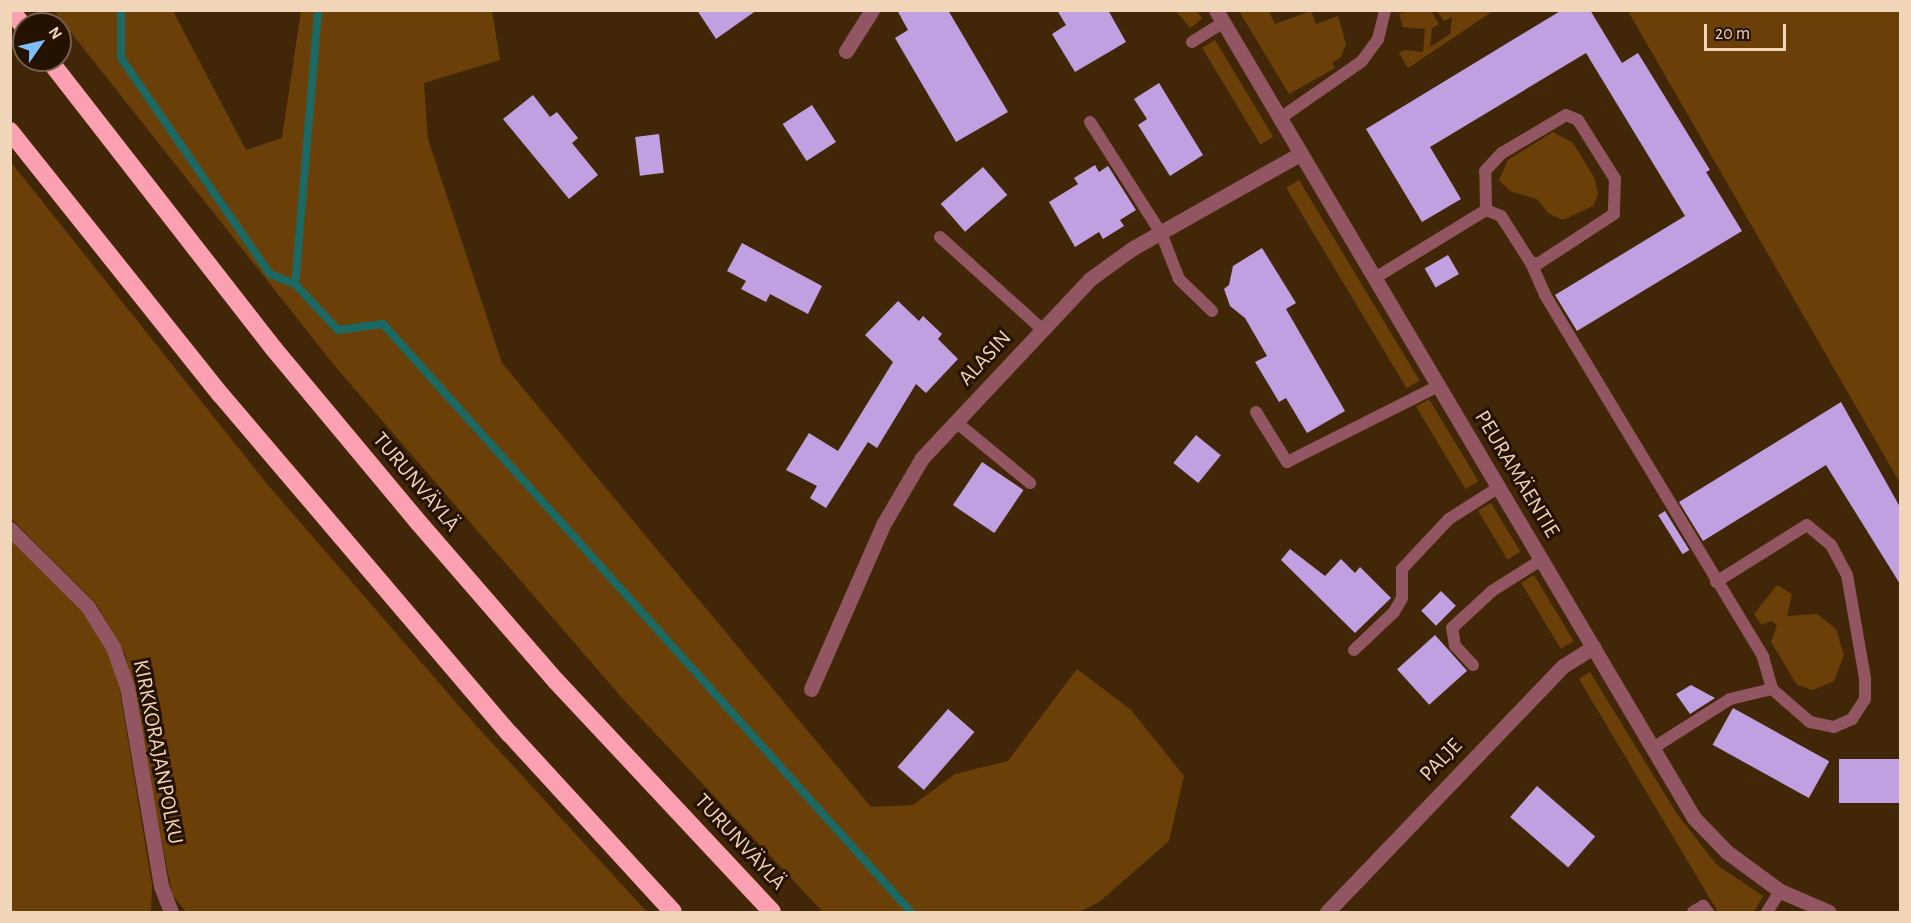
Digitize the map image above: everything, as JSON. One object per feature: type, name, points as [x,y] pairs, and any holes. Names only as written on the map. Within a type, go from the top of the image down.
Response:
[{"type":"highway","name":"TURUNVÄYLÄ","points":[[58,72],[274,349],[419,523],[556,681],[772,912]]},
{"type":"highway","points":[[10,131],[228,403],[502,725],[673,912]]},
{"type":"street","points":[[846,51],[872,10]]},
{"type":"street","name":"PEURAMÄENTIE","points":[[1220,17],[1694,818],[1727,852],[1780,891],[1829,912]]},
{"type":"street","name":"ALASIN","points":[[811,689],[884,523],[922,458],[1090,279],[1161,233],[1300,154]]},
{"type":"street","name":"KIRKKORAJANPOLKU","points":[[10,529],[88,607],[113,647],[127,687],[160,886],[171,912]]},
{"type":"street","name":"PALJE","points":[[1327,912],[1563,666],[1593,647]]},
{"type":"lane","points":[[1279,119],[1362,62],[1378,39],[1385,10]]},
{"type":"lane","points":[[1192,42],[1220,17]]},
{"type":"lane","points":[[1486,210],[1485,171],[1502,153],[1566,115],[1578,120],[1615,179],[1614,214],[1539,263],[1531,263]]},
{"type":"lane","points":[[1090,122],[1161,233],[1179,279],[1212,311]]},
{"type":"lane","points":[[1376,278],[1486,210]]},
{"type":"lane","points":[[1486,210],[1501,216],[1531,263],[1545,295],[1716,582],[1764,657],[1772,689],[1810,722],[1834,727],[1852,719],[1865,699],[1865,678],[1847,575],[1831,545],[1807,525],[1716,582]]},
{"type":"lane","points":[[940,237],[1043,330]]},
{"type":"lane","points":[[1256,412],[1287,462],[1438,386]]},
{"type":"lane","points":[[956,422],[1030,483]]},
{"type":"lane","points":[[1354,650],[1394,612],[1402,598],[1402,569],[1449,519],[1499,487]]},
{"type":"lane","points":[[1473,665],[1455,646],[1452,628],[1492,591],[1541,560]]},
{"type":"lane","points":[[1653,748],[1730,699],[1772,689]]},
{"type":"lane","points":[[1767,912],[1780,891]]},
{"type":"lane","points":[[1693,912],[1703,906],[1708,912]]},
{"type":"shaded area","points":[[1407,10],[1431,11],[1439,24],[1432,28],[1430,47],[1450,34],[1452,17],[1444,21],[1437,11],[1493,11],[1408,68],[1399,53],[1404,50],[1423,52],[1425,29],[1403,27],[1399,14]]},
{"type":"shaded area","points":[[54,11],[173,11],[246,150],[282,138],[301,11],[492,11],[500,60],[424,83],[428,139],[502,363],[871,807],[913,805],[955,774],[1008,761],[1077,669],[1131,710],[1184,776],[1169,841],[1099,902],[1079,912],[823,912],[623,699],[334,365],[72,34],[72,12]]},
{"type":"shaded area","points":[[1176,11],[1197,11],[1202,19],[1190,28]]},
{"type":"shaded area","points":[[1239,11],[1269,11],[1275,24],[1311,11],[1316,24],[1338,16],[1346,44],[1341,57],[1332,63],[1335,68],[1289,94]]},
{"type":"shaded area","points":[[1628,11],[1900,11],[1900,483]]},
{"type":"shaded area","points":[[1215,40],[1273,137],[1260,145],[1202,48]]},
{"type":"shaded area","points":[[1553,132],[1573,143],[1595,179],[1598,195],[1593,206],[1563,220],[1548,213],[1537,199],[1510,191],[1499,180],[1508,160]]},
{"type":"shaded area","points":[[10,161],[268,485],[472,721],[647,912],[186,912],[172,894],[126,656],[97,605],[11,518]]},
{"type":"shaded area","points":[[1299,180],[1420,381],[1407,388],[1286,188]]},
{"type":"shaded area","points":[[1429,399],[1478,481],[1466,489],[1416,407]]},
{"type":"shaded area","points":[[1491,503],[1520,552],[1507,560],[1478,511]]},
{"type":"shaded area","points":[[10,538],[65,591],[102,636],[116,668],[152,885],[151,912],[11,912]]},
{"type":"shaded area","points":[[1534,575],[1574,641],[1561,649],[1521,583]]},
{"type":"shaded area","points":[[1777,585],[1792,594],[1787,616],[1817,614],[1836,629],[1844,655],[1834,681],[1813,690],[1797,685],[1771,642],[1777,625],[1771,621],[1761,625],[1754,614]]},
{"type":"shaded area","points":[[1590,672],[1677,814],[1717,865],[1763,896],[1754,912],[1718,912],[1579,679]]},
{"type":"building","points":[[697,10],[757,10],[716,39]]},
{"type":"building","points":[[897,10],[948,10],[1008,112],[956,142],[895,38],[908,30]]},
{"type":"building","points":[[1057,10],[1108,10],[1126,42],[1075,72],[1052,34],[1066,25]]},
{"type":"building","points":[[1562,10],[1590,10],[1622,63],[1638,53],[1710,170],[1706,172],[1742,231],[1577,331],[1555,295],[1685,216],[1586,53],[1430,147],[1461,199],[1422,222],[1366,129]]},
{"type":"building","points":[[1159,83],[1203,155],[1170,176],[1138,125],[1147,119],[1134,99]]},
{"type":"building","points":[[533,95],[550,117],[557,112],[578,138],[572,143],[598,175],[569,199],[503,119]]},
{"type":"building","points":[[812,105],[836,142],[807,161],[783,124]]},
{"type":"building","points":[[659,134],[664,173],[640,176],[635,137]]},
{"type":"building","points":[[1095,165],[1099,172],[1108,166],[1136,210],[1120,220],[1124,226],[1103,239],[1099,232],[1075,247],[1049,202],[1078,184],[1074,178]]},
{"type":"building","points":[[983,167],[1007,195],[965,232],[941,204]]},
{"type":"building","points":[[742,243],[822,286],[808,314],[770,294],[766,302],[741,289],[746,281],[727,271]]},
{"type":"building","points":[[1262,248],[1296,303],[1286,309],[1345,411],[1307,433],[1286,398],[1279,402],[1255,362],[1267,356],[1245,318],[1230,306],[1224,289],[1229,285],[1233,266]]},
{"type":"building","points":[[1448,255],[1459,274],[1436,288],[1425,268]]},
{"type":"building","points":[[898,301],[919,321],[923,316],[942,334],[938,339],[958,359],[926,393],[916,384],[877,448],[868,442],[826,508],[810,498],[817,486],[786,470],[809,433],[838,451],[893,362],[865,335]]},
{"type":"building","points":[[1841,402],[1900,507],[1900,584],[1826,465],[1703,541],[1679,502]]},
{"type":"building","points":[[1196,435],[1221,455],[1198,483],[1173,463]]},
{"type":"building","points":[[982,462],[1023,490],[994,533],[953,505]]},
{"type":"building","points":[[1665,511],[1689,550],[1683,554],[1658,515]]},
{"type":"building","points":[[1290,549],[1325,576],[1341,559],[1355,573],[1360,567],[1391,598],[1355,633],[1281,560]]},
{"type":"building","points":[[1441,591],[1456,606],[1436,626],[1421,611]]},
{"type":"building","points":[[1435,635],[1467,671],[1429,705],[1397,669]]},
{"type":"building","points":[[1691,685],[1715,698],[1690,714],[1676,694]]},
{"type":"building","points":[[1733,708],[1829,761],[1809,798],[1713,745]]},
{"type":"building","points":[[948,709],[974,732],[924,790],[897,767]]},
{"type":"building","points":[[1839,759],[1900,759],[1900,803],[1839,803]]},
{"type":"building","points":[[1537,786],[1595,837],[1568,867],[1510,817]]},
{"type":"waterway","points":[[121,10],[121,58],[270,274],[295,284]]},
{"type":"waterway","points":[[318,12],[295,284],[338,330],[383,324],[911,912]]}]
